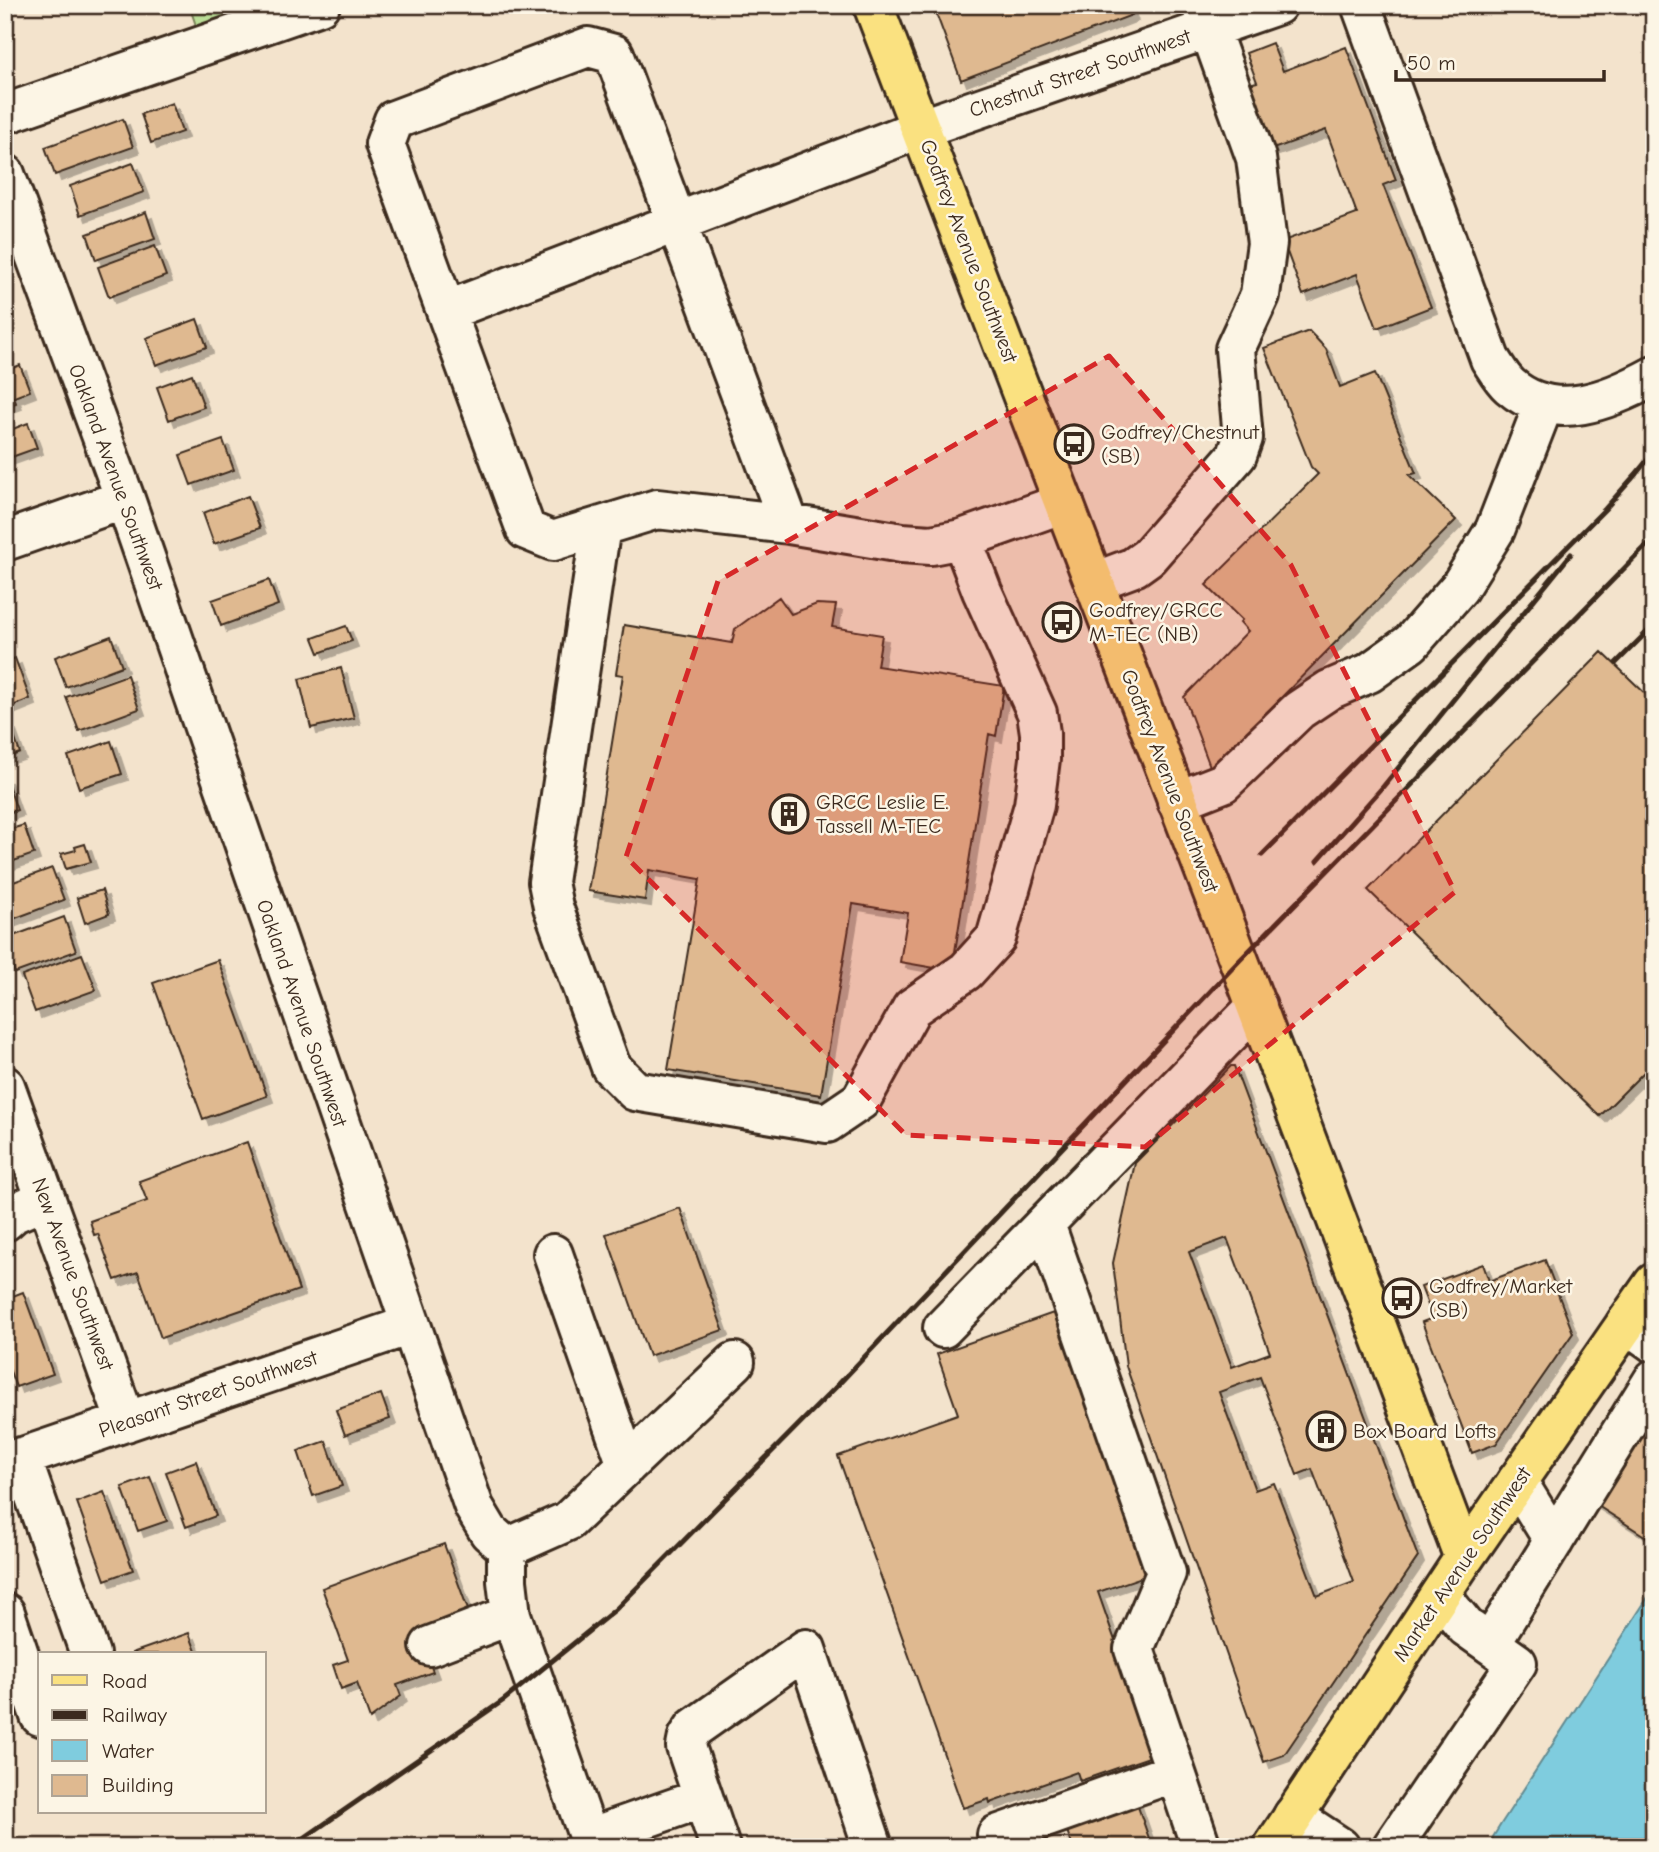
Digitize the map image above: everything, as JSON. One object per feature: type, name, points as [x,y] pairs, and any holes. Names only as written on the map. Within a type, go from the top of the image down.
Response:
[{"type":"main road","name":"Godfrey Avenue Southwest","points":[[873,5],[1257,1006],[1464,1558]]},
{"type":"main road","name":"Market Avenue Southwest","points":[[1283,1831],[1517,1481],[1640,1333],[1654,1283]]},
{"type":"street","points":[[5,114],[320,5]]},
{"type":"street","name":"Chestnut Street Southwest","points":[[446,311],[1205,17],[1277,5]]},
{"type":"street","points":[[1361,5],[1490,359],[1509,385],[1528,399],[1551,406],[1587,405],[1630,389],[1654,376]]},
{"type":"street","points":[[1094,582],[1134,567],[1148,557],[1237,455],[1243,438],[1235,349],[1261,295],[1267,243],[1256,158],[1205,17]]},
{"type":"street","points":[[789,524],[614,54],[588,47],[394,120],[385,144],[526,530],[553,541],[657,509],[789,524],[902,543],[931,545],[962,539],[1064,503]]},
{"type":"street","name":"Oakland Avenue Southwest","points":[[5,174],[125,499],[474,1507],[489,1532],[507,1548]]},
{"type":"street","points":[[1177,801],[1223,783],[1298,710],[1329,690],[1369,673],[1411,643],[1459,587],[1495,530],[1544,404]]},
{"type":"street","points":[[5,541],[125,499]]},
{"type":"street","points":[[601,526],[548,882],[553,908],[611,1067],[635,1091],[827,1123],[861,1100],[912,1007],[966,971],[996,937],[1034,805],[1040,759],[1037,713],[982,591],[962,539]]},
{"type":"street","points":[[943,1328],[1257,1006]]},
{"type":"street","name":"New Avenue Southwest","points":[[5,1086],[126,1422]]},
{"type":"street","points":[[5,1221],[14,1213],[46,1199]]},
{"type":"street","points":[[1045,1223],[1167,1573],[1134,1649],[1201,1847]]},
{"type":"street","points":[[553,1254],[627,1465]]},
{"type":"street","name":"Pleasant Street Southwest","points":[[13,1460],[410,1325]]},
{"type":"street","points":[[703,1798],[590,1842],[511,1615],[507,1548],[568,1521],[735,1363]]},
{"type":"street","points":[[1490,1644],[1654,1379]]},
{"type":"street","points":[[13,1460],[89,1652]]},
{"type":"street","points":[[1517,1481],[1553,1541]]},
{"type":"street","points":[[1392,1847],[1517,1662],[1466,1627],[1440,1595]]},
{"type":"street","points":[[5,1613],[37,1698]]},
{"type":"street","points":[[429,1646],[511,1615]]},
{"type":"street","points":[[720,1847],[686,1747],[688,1737],[694,1728],[806,1649],[873,1847]]},
{"type":"street","points":[[1001,1847],[997,1835],[1175,1772]]},
{"type":"street","points":[[1283,1831],[1340,1847]]},
{"type":"highlighted area","points":[[1109,356],[1291,565],[1455,892],[1145,1147],[906,1135],[626,857],[718,581]]},
{"type":"green space","points":[[189,5],[320,5],[203,46]]},
{"type":"water","points":[[1654,1588],[1654,1847],[1493,1847],[1493,1837],[1501,1824]]},
{"type":"building","points":[[933,5],[1128,5],[1132,15],[961,80]]},
{"type":"building","points":[[1272,43],[1283,71],[1346,47],[1396,180],[1383,185],[1431,307],[1377,328],[1357,274],[1303,295],[1283,241],[1357,214],[1326,130],[1273,149],[1249,84],[1257,82],[1246,53]]},
{"type":"building","points":[[172,103],[182,132],[151,143],[141,114]]},
{"type":"building","points":[[123,119],[133,147],[55,175],[45,147]]},
{"type":"building","points":[[133,163],[144,192],[80,215],[70,186]]},
{"type":"building","points":[[146,212],[155,239],[96,260],[87,234]]},
{"type":"building","points":[[155,246],[166,276],[109,297],[98,267]]},
{"type":"building","points":[[197,319],[207,347],[156,365],[146,338]]},
{"type":"building","points":[[1309,331],[1326,349],[1340,387],[1375,373],[1416,473],[1409,475],[1456,520],[1211,769],[1184,697],[1248,631],[1240,622],[1242,620],[1206,585],[1318,474],[1311,467],[1264,348]]},
{"type":"building","points":[[20,365],[30,391],[14,397],[16,403],[5,407],[5,371]]},
{"type":"building","points":[[192,374],[204,407],[169,420],[157,387]]},
{"type":"building","points":[[28,423],[37,448],[6,459],[5,432]]},
{"type":"building","points":[[223,440],[234,470],[191,485],[180,455]]},
{"type":"building","points":[[248,496],[260,528],[214,544],[203,513]]},
{"type":"building","points":[[269,580],[278,605],[221,626],[212,600]]},
{"type":"building","name":"GRCC Leslie E. Tassell M-TEC","points":[[779,597],[791,614],[817,604],[836,605],[832,627],[882,635],[877,666],[1004,686],[996,736],[989,734],[952,971],[900,962],[908,913],[853,904],[821,1095],[668,1070],[700,879],[649,870],[645,900],[588,891],[623,675],[616,674],[624,625],[732,643],[735,629]]},
{"type":"building","points":[[346,626],[352,641],[319,653],[313,638]]},
{"type":"building","points":[[111,636],[122,666],[66,687],[55,657]]},
{"type":"building","points":[[1602,652],[1654,702],[1654,1062],[1600,1116],[1368,890]]},
{"type":"building","points":[[15,658],[30,699],[5,709],[5,662]]},
{"type":"building","points":[[341,668],[354,718],[311,728],[299,679]]},
{"type":"building","points":[[127,675],[139,709],[79,731],[66,697]]},
{"type":"building","points":[[10,725],[20,753],[5,758],[5,727]]},
{"type":"building","points":[[111,741],[122,774],[79,788],[68,756]]},
{"type":"building","points":[[5,776],[17,810],[5,814]]},
{"type":"building","points":[[24,825],[34,854],[5,864],[5,831]]},
{"type":"building","points":[[85,844],[91,862],[66,869],[61,854]]},
{"type":"building","points":[[52,868],[64,900],[5,922],[5,885]]},
{"type":"building","points":[[102,890],[109,914],[85,923],[77,898]]},
{"type":"building","points":[[64,917],[76,951],[15,973],[5,947],[5,939]]},
{"type":"building","points":[[82,954],[96,990],[35,1012],[22,976]]},
{"type":"building","points":[[218,960],[267,1096],[203,1119],[153,983]]},
{"type":"building","name":"Box Board Lofts","points":[[1234,1066],[1418,1557],[1284,1755],[1264,1762],[1126,1366],[1113,1263],[1135,1163]],"holes":[[[1227,1238],[1270,1353],[1232,1367],[1189,1252]],[[1260,1377],[1297,1475],[1312,1469],[1354,1582],[1317,1596],[1274,1483],[1255,1490],[1219,1392]]]},
{"type":"building","points":[[247,1142],[299,1290],[161,1338],[138,1272],[115,1280],[98,1234],[94,1235],[90,1221],[147,1201],[139,1181]]},
{"type":"building","points":[[680,1208],[723,1330],[649,1356],[606,1234]]},
{"type":"building","points":[[1545,1260],[1573,1333],[1496,1444],[1472,1453],[1422,1322],[1433,1318],[1421,1287],[1483,1264],[1489,1281]]},
{"type":"building","points":[[23,1292],[53,1374],[16,1387],[5,1358],[5,1299]]},
{"type":"building","points":[[1059,1311],[1151,1574],[1098,1592],[1155,1755],[1080,1781],[1077,1772],[990,1803],[989,1799],[963,1808],[838,1456],[958,1414],[937,1354]]},
{"type":"building","points":[[381,1394],[390,1419],[345,1435],[336,1410]]},
{"type":"building","points":[[1654,1397],[1654,1542],[1587,1499]]},
{"type":"building","points":[[326,1441],[342,1486],[313,1496],[298,1451]]},
{"type":"building","points":[[196,1461],[216,1516],[186,1527],[166,1472]]},
{"type":"building","points":[[150,1477],[167,1521],[138,1531],[122,1487]]},
{"type":"building","points":[[104,1492],[133,1570],[105,1580],[77,1502]]},
{"type":"building","points":[[444,1544],[471,1618],[420,1636],[433,1672],[397,1685],[401,1696],[370,1719],[357,1683],[341,1689],[333,1665],[348,1660],[322,1588]]},
{"type":"building","points":[[189,1633],[196,1652],[135,1652]]},
{"type":"building","points":[[1135,1798],[1152,1847],[1073,1847],[1064,1823]]},
{"type":"railway","points":[[1631,480],[1654,452]]},
{"type":"railway","points":[[1262,855],[1605,509],[1636,474]]},
{"type":"railway","points":[[291,1847],[504,1700],[616,1609],[835,1388],[1239,961],[1654,538]]},
{"type":"railway","points":[[1317,861],[1382,788],[1571,554]]},
{"type":"railway","points":[[1616,663],[1654,625]]},
{"type":"place","name":"Godfrey/Chestnut (SB)","points":[[1074,444]]},
{"type":"place","name":"Godfrey/GRCC M-TEC (NB)","points":[[1062,622]]},
{"type":"place","name":"GRCC Leslie E. Tassell M-TEC","points":[[789,814]]},
{"type":"place","name":"Godfrey/Market (SB)","points":[[1402,1298]]},
{"type":"place","name":"Box Board Lofts","points":[[1326,1431]]}]
